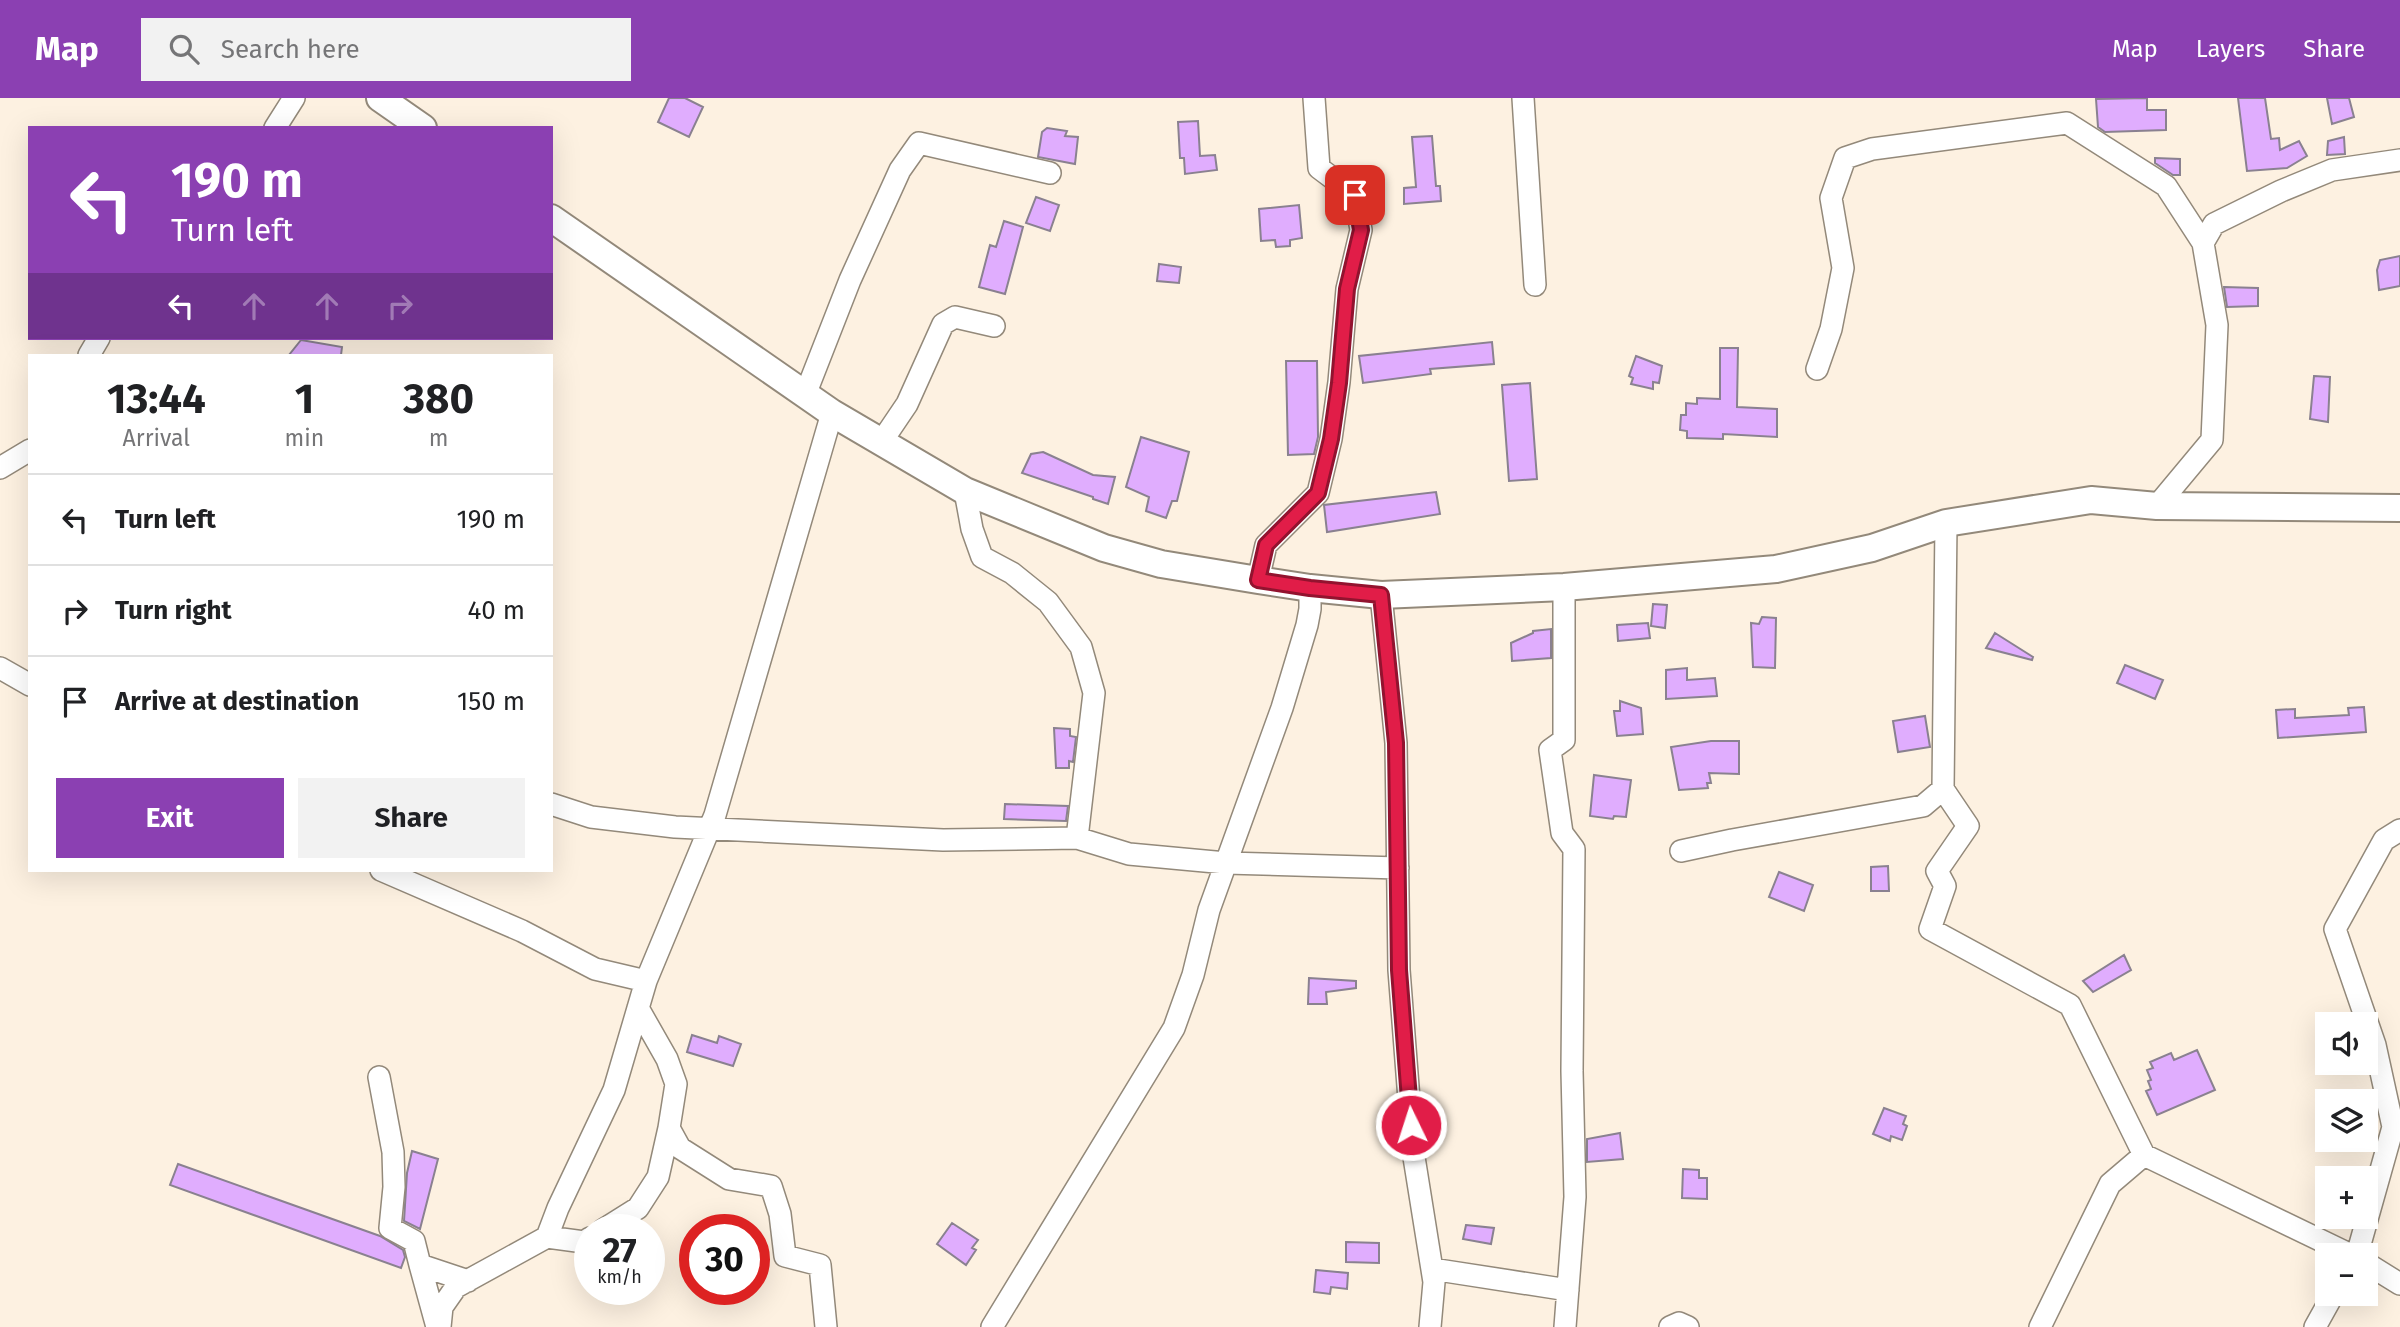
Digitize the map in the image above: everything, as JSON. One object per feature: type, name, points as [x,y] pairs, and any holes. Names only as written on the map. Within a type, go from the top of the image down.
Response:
[{"type":"street","points":[[276,126],[294,98]]},
{"type":"street","points":[[380,98],[420,126]]},
{"type":"street","points":[[1258,580],[1266,545],[1318,493],[1338,394],[1347,289],[1361,230],[1355,195],[1319,168],[1314,98]]},
{"type":"street","points":[[1523,98],[1535,285]]},
{"type":"street","points":[[1817,369],[1831,329],[1843,268],[1831,198],[1845,158],[1872,149],[2067,123],[2166,187],[2203,243],[2217,325],[2213,440],[2157,506]]},
{"type":"street","points":[[805,395],[861,256],[900,170],[919,143],[1050,173]]},
{"type":"street","points":[[2203,243],[2214,224],[2281,191],[2332,170],[2400,160]]},
{"type":"street","points":[[553,219],[832,413],[965,491],[1104,548],[1161,564],[1258,580],[1381,595],[1564,587],[1776,569],[1872,548],[1946,523],[2091,500],[2157,506],[2400,508]]},
{"type":"street","points":[[882,441],[907,404],[943,324],[955,317],[994,326]]},
{"type":"street","points":[[547,1237],[614,1090],[646,981],[709,829],[832,413]]},
{"type":"street","points":[[0,468],[28,451]]},
{"type":"street","points":[[965,491],[972,529],[982,557],[1012,573],[1048,602],[1081,647],[1094,693],[1077,838]]},
{"type":"street","points":[[1946,523],[1943,789],[1968,826],[1937,871],[1945,886],[1930,929],[2070,1005],[2144,1155],[2326,1243]]},
{"type":"street","points":[[1564,587],[1564,740],[1550,750],[1562,833],[1574,849],[1572,1072],[1575,1196],[1565,1327]]},
{"type":"street","points":[[992,1327],[1174,1028],[1193,975],[1209,910],[1290,682],[1310,609],[1310,588]]},
{"type":"street","points":[[1381,595],[1396,743],[1399,970],[1412,1137],[1434,1282],[1430,1327]]},
{"type":"street","points":[[0,668],[28,684]]},
{"type":"street","points":[[1681,851],[1923,806],[1943,789]]},
{"type":"street","points":[[553,805],[591,817],[709,829],[943,840],[1077,838],[1129,854],[1226,863],[1398,868]]},
{"type":"street","points":[[2360,1243],[2393,1127],[2375,1045],[2335,929],[2384,839],[2400,830]]},
{"type":"street","points":[[386,872],[522,931],[595,969],[646,981]]},
{"type":"street","points":[[628,1214],[638,1208],[658,1177],[676,1084],[667,1059],[638,1008]]},
{"type":"street","points":[[379,1077],[393,1152],[394,1187],[390,1228],[414,1241],[438,1327]]},
{"type":"street","points":[[669,1128],[680,1148],[729,1179],[771,1186],[780,1214],[785,1256],[820,1265],[826,1327]]},
{"type":"street","points":[[2040,1327],[2110,1184],[2144,1155]]},
{"type":"street","points":[[438,1327],[442,1307],[456,1287],[547,1237],[574,1241]]},
{"type":"street","points":[[420,1265],[468,1281]]},
{"type":"street","points":[[1432,1269],[1568,1290]]},
{"type":"street","points":[[2378,1270],[2400,1284]]},
{"type":"street","points":[[2315,1327],[2327,1306]]},
{"type":"street","points":[[1670,1327],[1679,1323],[1688,1327]]},
{"type":"building","points":[[669,98],[685,98],[703,107],[689,137],[658,122]]},
{"type":"building","points":[[2147,98],[2147,110],[2166,110],[2166,130],[2105,132],[2098,127],[2096,99]]},
{"type":"building","points":[[2238,98],[2265,98],[2271,139],[2279,138],[2280,150],[2299,141],[2307,156],[2287,168],[2247,171]]},
{"type":"building","points":[[2327,98],[2349,98],[2354,117],[2332,124]]},
{"type":"building","points":[[1198,121],[1200,156],[1215,155],[1217,170],[1185,174],[1184,158],[1180,158],[1178,122]]},
{"type":"building","points":[[1047,128],[1067,131],[1065,136],[1078,137],[1075,164],[1038,157],[1042,132]]},
{"type":"building","points":[[1432,136],[1436,186],[1440,186],[1441,201],[1404,204],[1404,188],[1416,187],[1412,137]]},
{"type":"building","points":[[2344,137],[2345,154],[2327,155],[2328,141]]},
{"type":"building","points":[[2155,158],[2180,159],[2180,175],[2173,175],[2155,163]]},
{"type":"building","points":[[1036,197],[1059,205],[1050,231],[1026,223]]},
{"type":"building","points":[[1299,205],[1302,238],[1290,240],[1290,246],[1276,247],[1275,240],[1261,241],[1259,209]]},
{"type":"building","points":[[1004,221],[1023,227],[1005,294],[979,287],[990,245],[996,247]]},
{"type":"building","points":[[2400,256],[2400,286],[2379,290],[2377,270],[2380,260]]},
{"type":"building","points":[[1159,264],[1181,267],[1179,283],[1157,281]]},
{"type":"building","points":[[2224,287],[2258,288],[2258,306],[2227,307]]},
{"type":"building","points":[[301,340],[342,347],[341,354],[290,354]]},
{"type":"building","points":[[1492,342],[1494,364],[1430,369],[1431,374],[1363,383],[1359,356]]},
{"type":"building","points":[[1720,348],[1738,348],[1737,407],[1777,409],[1777,437],[1723,434],[1723,439],[1687,438],[1687,431],[1680,430],[1681,415],[1686,415],[1686,403],[1697,404],[1697,398],[1720,399]]},
{"type":"building","points":[[1636,356],[1662,366],[1659,383],[1653,382],[1653,389],[1631,384],[1633,378],[1629,376]]},
{"type":"building","points":[[1286,361],[1317,361],[1318,437],[1314,454],[1288,455]]},
{"type":"building","points":[[2314,376],[2330,377],[2328,422],[2310,419]]},
{"type":"building","points":[[1530,383],[1537,479],[1509,481],[1502,385]]},
{"type":"building","points":[[1141,437],[1189,452],[1177,501],[1172,501],[1166,518],[1146,511],[1149,497],[1126,487]]},
{"type":"building","points":[[1043,452],[1093,475],[1115,477],[1108,504],[1022,473],[1031,454]]},
{"type":"building","points":[[1436,492],[1440,514],[1327,532],[1324,505]]},
{"type":"building","points":[[1653,604],[1667,605],[1665,628],[1651,626]]},
{"type":"building","points":[[1762,617],[1776,618],[1775,668],[1753,667],[1751,623],[1759,624]]},
{"type":"building","points":[[1648,623],[1650,638],[1618,641],[1617,625]]},
{"type":"building","points":[[1551,629],[1551,658],[1512,661],[1511,643],[1533,631]]},
{"type":"building","points":[[1995,633],[2033,657],[2032,660],[1986,648]]},
{"type":"building","points":[[2125,665],[2163,680],[2155,699],[2117,683]]},
{"type":"building","points":[[1687,668],[1687,680],[1715,678],[1717,696],[1666,699],[1666,670]]},
{"type":"building","points":[[1620,701],[1641,708],[1643,734],[1617,736],[1614,711],[1620,711]]},
{"type":"building","points":[[2364,707],[2366,732],[2278,738],[2276,710],[2295,709],[2295,718],[2349,715],[2348,708]]},
{"type":"building","points":[[1925,716],[1930,747],[1898,752],[1893,721]]},
{"type":"building","points":[[1054,728],[1070,729],[1070,736],[1076,737],[1073,762],[1069,761],[1069,768],[1056,768]]},
{"type":"building","points":[[1711,741],[1739,741],[1739,774],[1709,773],[1711,783],[1707,783],[1708,788],[1679,790],[1671,747]]},
{"type":"building","points":[[1594,775],[1631,780],[1626,817],[1614,816],[1613,819],[1590,816]]},
{"type":"building","points":[[1005,804],[1068,806],[1066,821],[1004,819]]},
{"type":"building","points":[[1888,866],[1889,891],[1871,891],[1871,867]]},
{"type":"building","points":[[1779,872],[1813,885],[1804,911],[1769,897]]},
{"type":"building","points":[[2124,955],[2131,970],[2093,992],[2083,981]]},
{"type":"building","points":[[1309,978],[1356,981],[1356,988],[1326,992],[1327,1004],[1308,1004]]},
{"type":"building","points":[[692,1035],[717,1043],[719,1036],[741,1044],[733,1066],[687,1052]]},
{"type":"building","points":[[2197,1050],[2215,1090],[2157,1115],[2146,1091],[2151,1089],[2147,1070],[2153,1068],[2150,1062],[2171,1053],[2174,1060]]},
{"type":"building","points":[[1884,1108],[1906,1116],[1903,1124],[1907,1126],[1902,1140],[1891,1136],[1890,1141],[1873,1134]]},
{"type":"building","points":[[1620,1133],[1623,1159],[1587,1162],[1587,1139]]},
{"type":"building","points":[[412,1151],[438,1159],[420,1229],[404,1221],[407,1173]]},
{"type":"building","points":[[178,1164],[380,1236],[403,1250],[405,1257],[401,1268],[170,1185]]},
{"type":"building","points":[[1683,1169],[1699,1170],[1699,1178],[1707,1178],[1707,1199],[1682,1198]]},
{"type":"building","points":[[952,1223],[978,1240],[972,1248],[976,1250],[966,1265],[937,1244]]},
{"type":"building","points":[[1466,1225],[1494,1228],[1491,1244],[1463,1239]]},
{"type":"building","points":[[1346,1242],[1379,1243],[1379,1263],[1346,1262]]},
{"type":"building","points":[[1316,1270],[1348,1273],[1347,1289],[1331,1287],[1330,1294],[1314,1292]]},
{"type":"route","points":[[1355,195],[1361,230],[1347,289],[1339,383],[1331,439],[1318,493],[1266,545],[1258,580],[1381,595],[1396,743],[1399,970],[1411,1125]]}]
